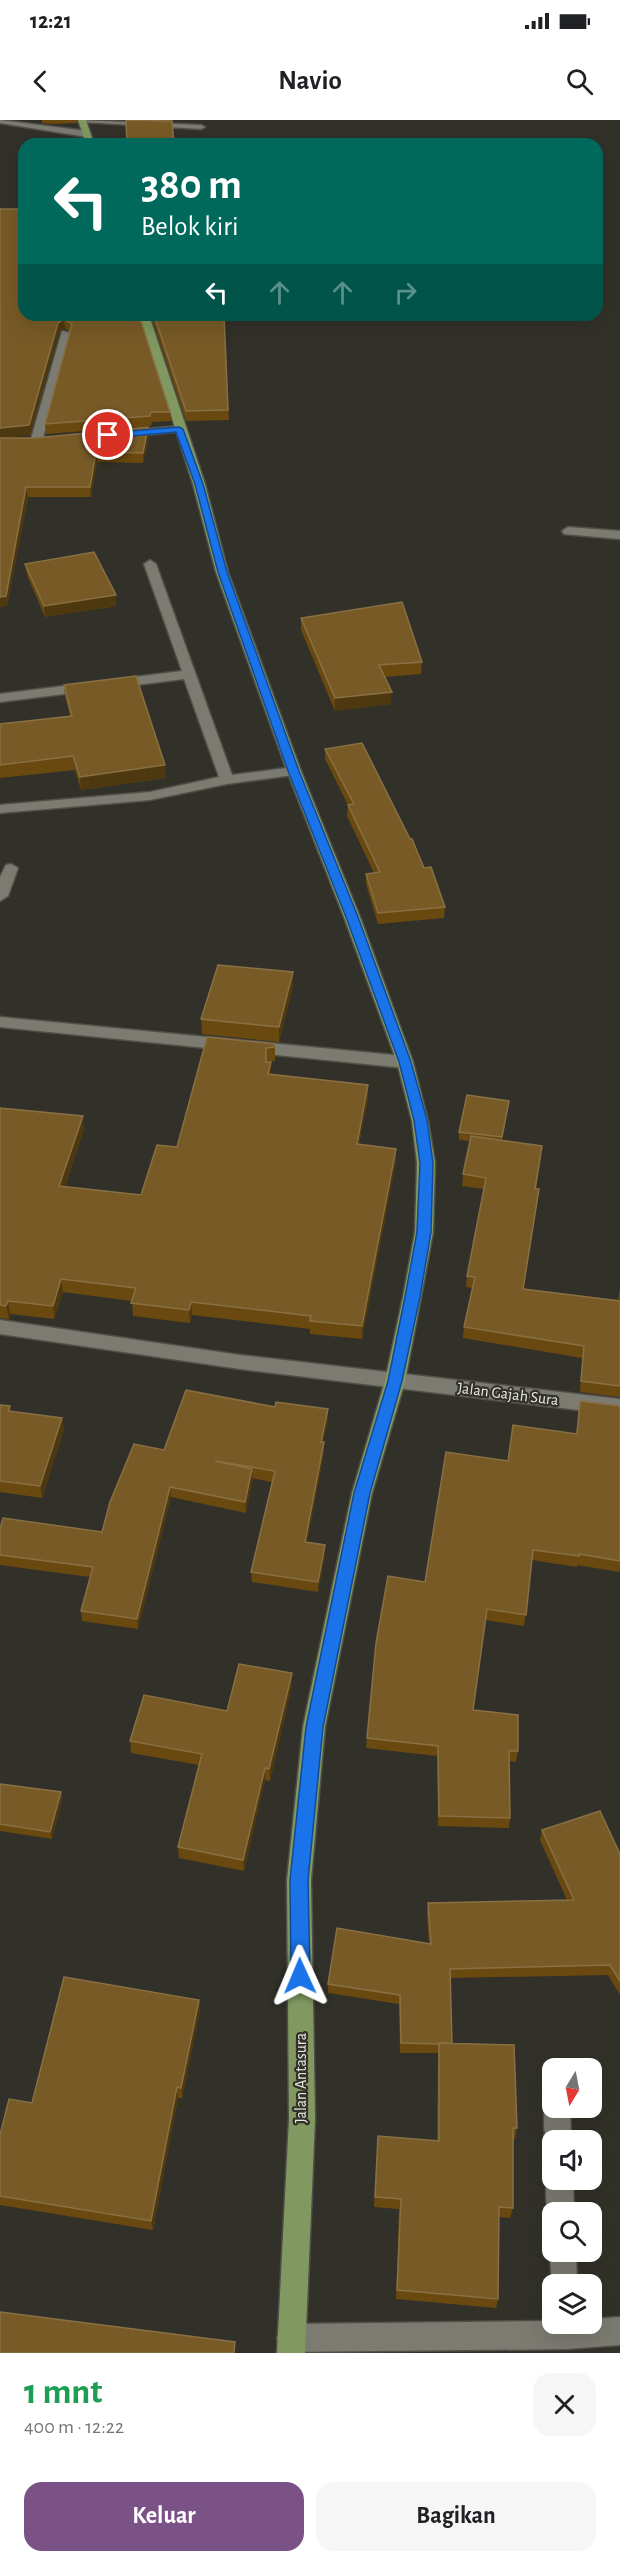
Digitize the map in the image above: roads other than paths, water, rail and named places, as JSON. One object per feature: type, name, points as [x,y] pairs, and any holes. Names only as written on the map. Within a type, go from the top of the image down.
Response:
[{"type":"main road","points":[[82,120],[88,138]]},
{"type":"main road","name":"Jalan Antasura","points":[[146,321],[179,429],[199,484],[222,572],[294,771],[352,917],[405,1062],[420,1120],[426,1163],[424,1232],[395,1381],[362,1493],[314,1727],[299,1880],[303,2120],[291,2345]]},
{"type":"street","points":[[82,120],[201,127]]},
{"type":"street","points":[[0,121],[87,134]]},
{"type":"street","points":[[37,441],[66,333]]},
{"type":"street","points":[[108,435],[179,429]]},
{"type":"street","points":[[568,531],[620,535]]},
{"type":"street","points":[[150,564],[227,780]]},
{"type":"street","points":[[0,698],[191,674]]},
{"type":"street","points":[[0,809],[150,796],[227,780],[294,771]]},
{"type":"street","points":[[0,896],[11,868]]},
{"type":"street","points":[[0,1022],[405,1062]]},
{"type":"street","name":"Jalan Gajah Sura","points":[[0,1327],[240,1362],[620,1407]]},
{"type":"street","points":[[291,2345],[567,2337],[620,2331]]}]
